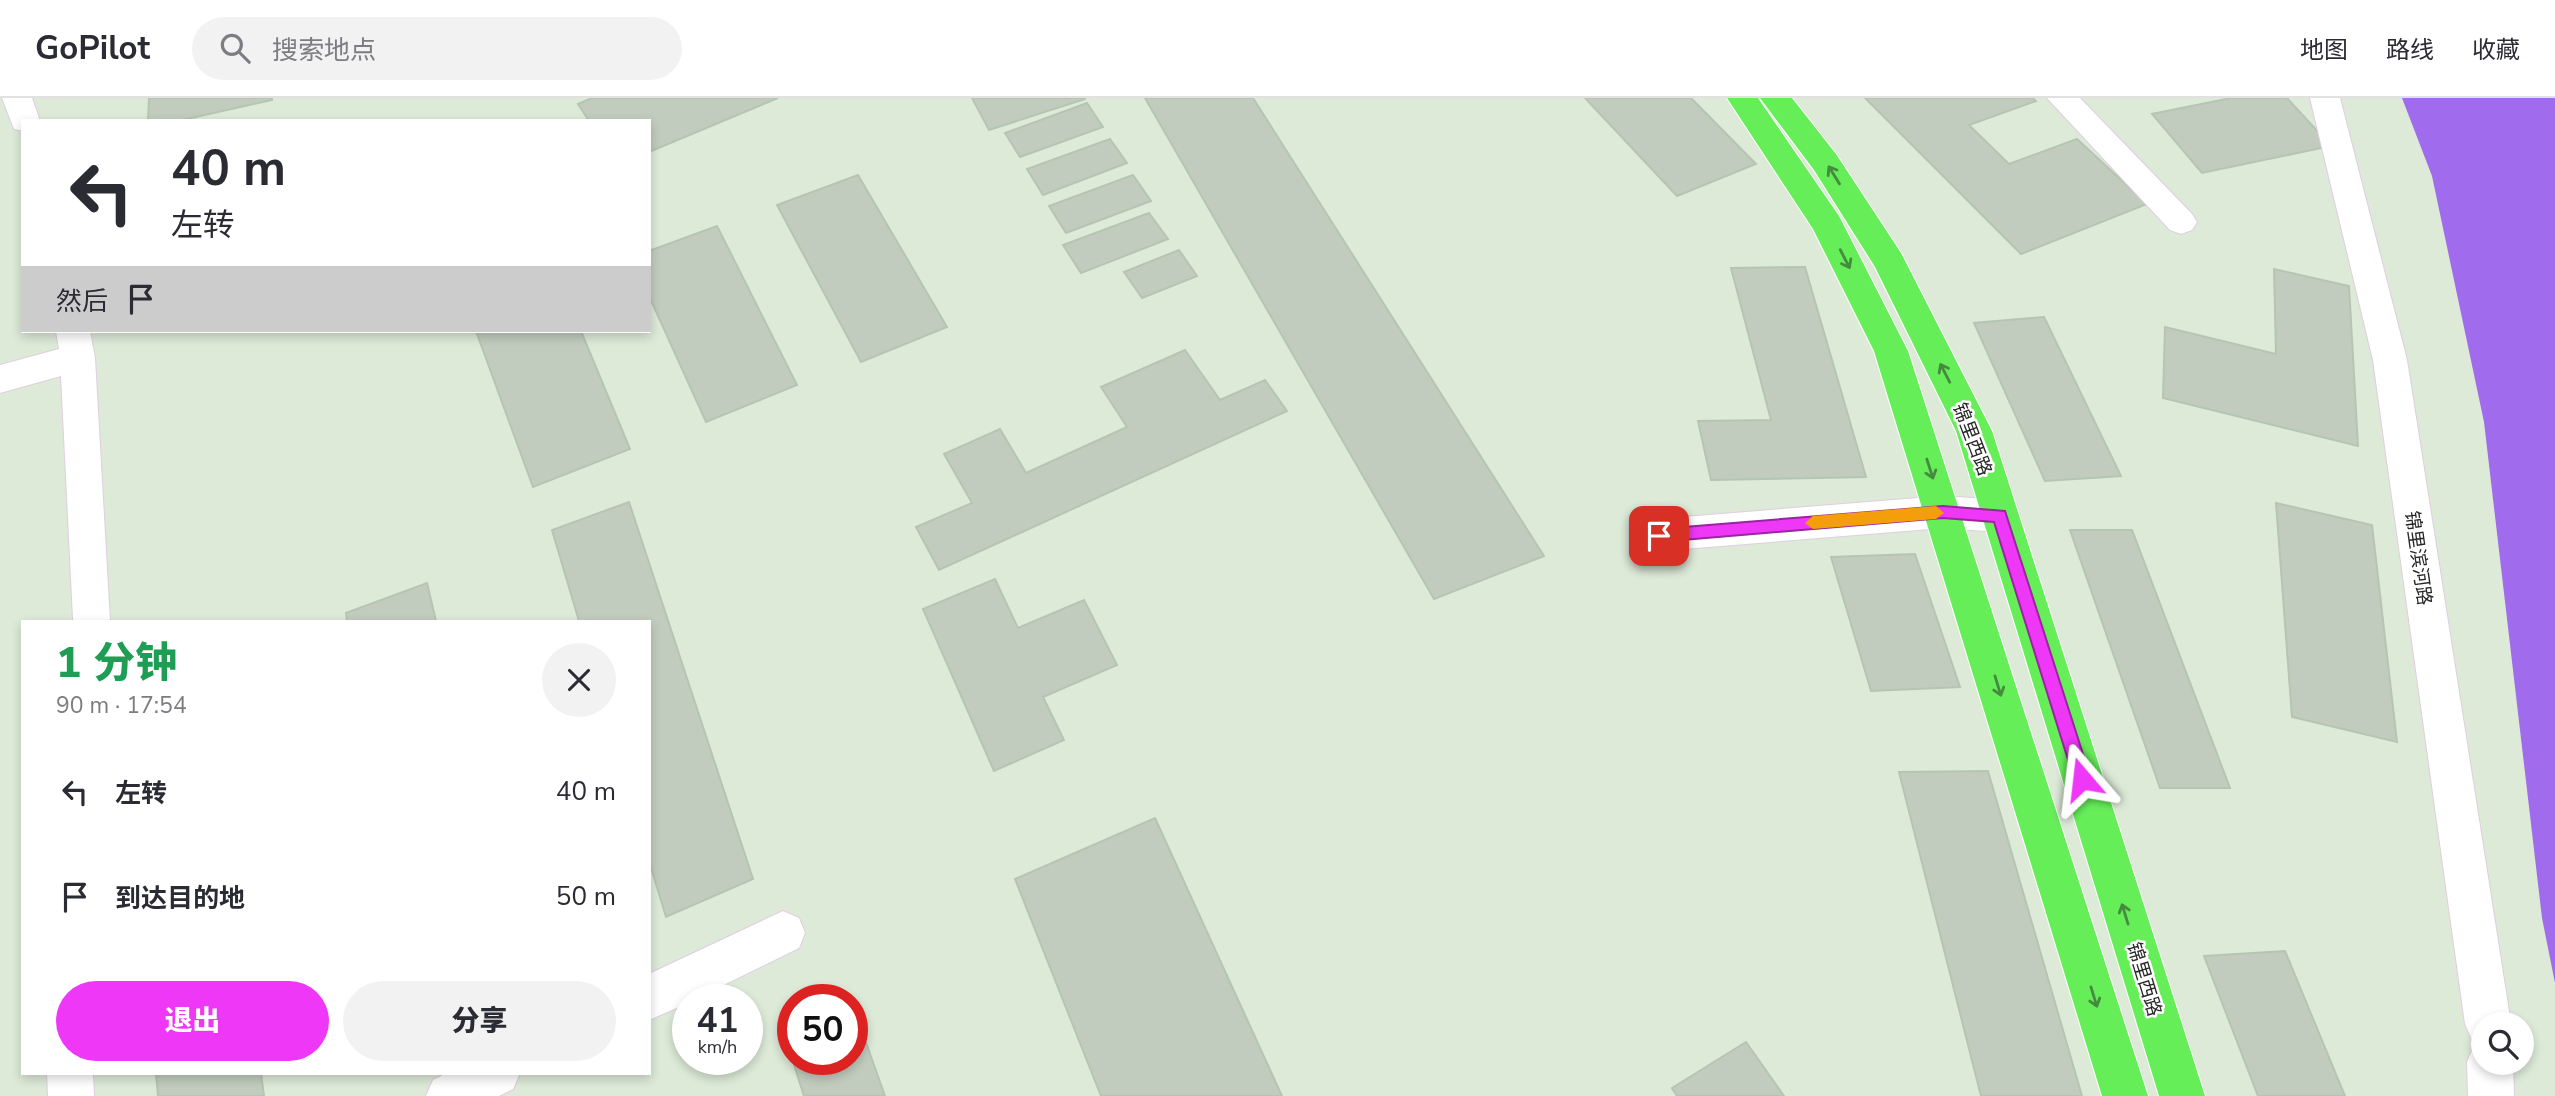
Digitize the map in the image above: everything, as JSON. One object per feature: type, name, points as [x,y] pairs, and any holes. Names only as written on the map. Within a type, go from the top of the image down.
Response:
[{"type":"main road","points":[[1742,98],[1827,224],[1891,351],[2125,1096]]},
{"type":"main road","name":"锦里西路","points":[[1775,98],[1825,162],[1889,262],[1974,431],[2182,1096]]},
{"type":"street","points":[[17,98],[24,119]]},
{"type":"street","points":[[2062,98],[2181,222]]},
{"type":"street","name":"锦里滨河路","points":[[2325,98],[2390,360],[2486,1012]]},
{"type":"street","points":[[0,379],[75,345],[92,619]]},
{"type":"street","points":[[1659,536],[1943,512],[2000,516]]},
{"type":"street","points":[[651,997],[783,933]]},
{"type":"street","points":[[71,1075],[71,1096]]},
{"type":"street","points":[[449,1096],[493,1075]]},
{"type":"street","points":[[2490,1075],[2491,1096]]},
{"type":"shaded area","points":[[2402,98],[2555,98],[2555,983],[2542,918],[2484,422],[2432,176]]},
{"type":"building","points":[[149,98],[272,98],[187,119],[148,119]]},
{"type":"building","points":[[592,98],[778,98],[651,151],[651,119],[588,119],[578,104]]},
{"type":"building","points":[[972,98],[1085,98],[1085,99],[989,130]]},
{"type":"building","points":[[1145,98],[1253,98],[1544,556],[1434,599]]},
{"type":"building","points":[[1585,98],[1691,98],[1756,164],[1677,196]]},
{"type":"building","points":[[1865,98],[2033,98],[2036,101],[1969,125],[2009,164],[2077,139],[2147,204],[2021,254]]},
{"type":"building","points":[[2231,98],[2287,98],[2331,146],[2202,173],[2152,114]]},
{"type":"building","points":[[1087,103],[1103,127],[1020,157],[1005,133]]},
{"type":"building","points":[[1110,139],[1127,163],[1043,195],[1027,169]]},
{"type":"building","points":[[858,175],[947,327],[861,362],[777,205]]},
{"type":"building","points":[[1133,175],[1151,201],[1066,233],[1049,206]]},
{"type":"building","points":[[1149,213],[1168,239],[1081,273],[1063,245]]},
{"type":"building","points":[[717,226],[797,385],[706,422],[651,300],[651,250]]},
{"type":"building","points":[[1179,250],[1197,276],[1142,298],[1124,272]]},
{"type":"building","points":[[1805,267],[1866,477],[1711,480],[1698,421],[1771,420],[1731,268]]},
{"type":"building","points":[[2274,269],[2349,286],[2358,446],[2163,398],[2165,327],[2276,354]]},
{"type":"building","points":[[2044,317],[2121,476],[2045,481],[1974,323]]},
{"type":"building","points":[[477,333],[582,333],[630,449],[533,487]]},
{"type":"building","points":[[1185,350],[1220,400],[1265,380],[1287,411],[939,570],[916,527],[972,503],[944,454],[1000,429],[1026,473],[1127,427],[1101,387]]},
{"type":"building","points":[[629,502],[753,879],[666,917],[651,868],[651,620],[579,620],[552,530]]},
{"type":"building","points":[[2276,503],[2372,525],[2397,742],[2292,717]]},
{"type":"building","points":[[2070,530],[2132,530],[2230,788],[2160,788]]},
{"type":"building","points":[[1915,554],[1960,687],[1871,691],[1831,557]]},
{"type":"building","points":[[995,579],[1018,628],[1084,600],[1117,665],[1043,697],[1064,740],[994,771],[923,609]]},
{"type":"building","points":[[427,583],[436,620],[347,620],[346,613]]},
{"type":"building","points":[[1988,771],[2082,1096],[1981,1096],[1899,772]]},
{"type":"building","points":[[1155,818],[1282,1096],[1101,1096],[1015,879]]},
{"type":"building","points":[[2285,951],[2345,1096],[2258,1096],[2204,956]]},
{"type":"building","points":[[1746,1042],[1784,1096],[1677,1096],[1672,1088]]},
{"type":"building","points":[[868,1048],[885,1096],[804,1096],[797,1075],[868,1075]]},
{"type":"building","points":[[156,1075],[261,1075],[264,1096],[158,1096]]},
{"type":"slow traffic","points":[[1813,523],[1936,513]]},
{"type":"route","points":[[1659,536],[1943,512],[2000,516],[2082,779]]}]
